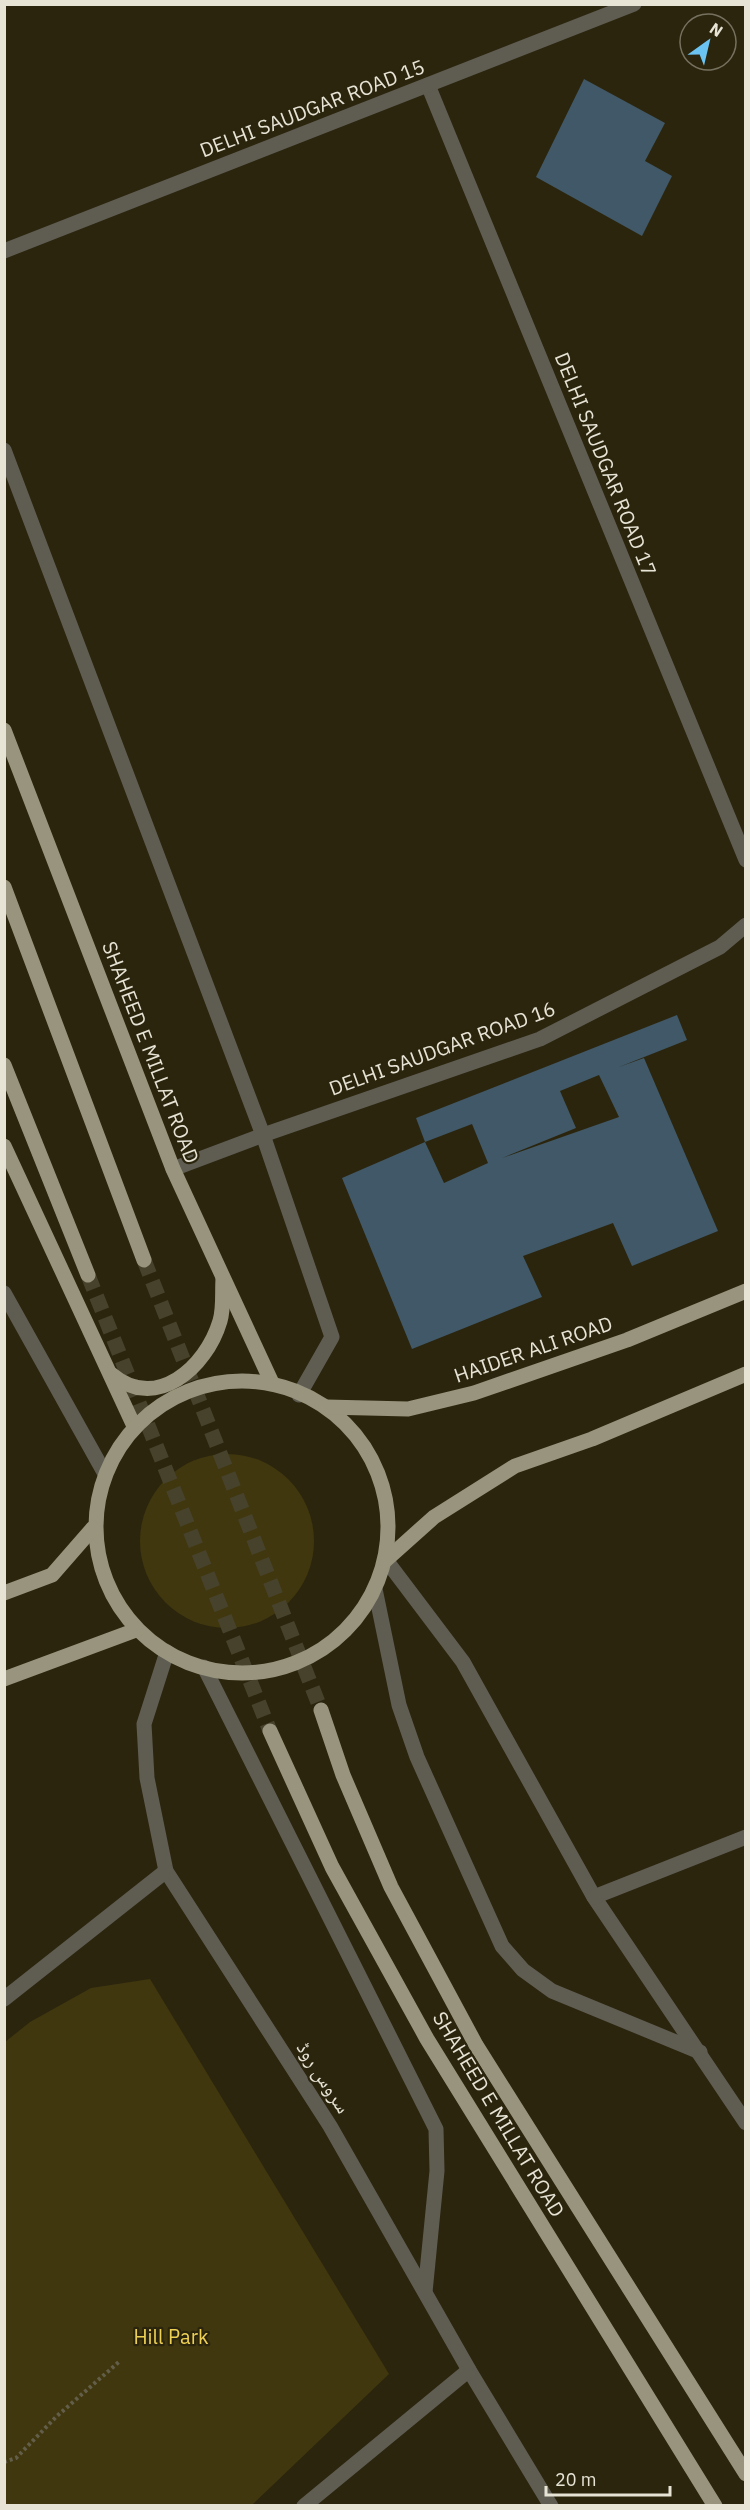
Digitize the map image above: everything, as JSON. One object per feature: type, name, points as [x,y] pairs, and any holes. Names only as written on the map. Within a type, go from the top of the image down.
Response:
[{"type":"main road","name":"SHAHEED E MILLAT ROAD","points":[[4,730],[173,1169],[272,1383]]},
{"type":"main road","points":[[4,887],[144,1260]]},
{"type":"main road","points":[[4,1065],[88,1275]]},
{"type":"main road","points":[[4,1146],[134,1426]]},
{"type":"main road","points":[[109,1373],[121,1383],[146,1389],[173,1383],[198,1364],[213,1340],[221,1318],[223,1276]]},
{"type":"main road","name":"HAIDER ALI ROAD","points":[[326,1407],[408,1409],[474,1393],[627,1340],[746,1291]]},
{"type":"main road","points":[[386,1560],[434,1517],[515,1466],[592,1439],[746,1374]]},
{"type":"main road","points":[[223,1381],[272,1383],[326,1407],[358,1437],[379,1474],[388,1516],[386,1560],[375,1589],[354,1624],[314,1656],[266,1673],[204,1667],[167,1652],[135,1630],[105,1583],[93,1528],[104,1472],[134,1426],[175,1395],[223,1381]]},
{"type":"main road","points":[[4,1593],[52,1575],[93,1528]]},
{"type":"main road","points":[[4,1679],[135,1630]]},
{"type":"main road","name":"SHAHEED E MILLAT ROAD","points":[[321,1710],[343,1775],[391,1887],[476,2044],[746,2474]]},
{"type":"main road","name":"SHAHEED E MILLAT ROAD","points":[[270,1731],[332,1867],[427,2039],[715,2505]]},
{"type":"street","name":"DELHI SAUDGAR ROAD 15","points":[[4,251],[634,4]]},
{"type":"street","name":"DELHI SAUDGAR ROAD 17","points":[[428,85],[746,860]]},
{"type":"street","points":[[4,450],[263,1135],[332,1337],[299,1395]]},
{"type":"street","name":"DELHI SAUDGAR ROAD 16","points":[[173,1169],[263,1135],[540,1039],[720,947],[746,926]]},
{"type":"street","points":[[4,1293],[104,1472]]},
{"type":"street","points":[[386,1560],[463,1662],[594,1897],[746,2123]]},
{"type":"street","points":[[375,1589],[399,1705],[417,1757],[502,1946],[523,1970],[552,1990],[700,2052]]},
{"type":"street","name":"سروس روڈ","points":[[167,1652],[144,1724],[147,1778],[166,1871],[330,2126],[470,2370],[551,2505]]},
{"type":"street","points":[[204,1667],[436,2129],[437,2171],[425,2292]]},
{"type":"street","points":[[594,1897],[746,1838]]},
{"type":"street","points":[[4,1999],[166,1871]]},
{"type":"street","points":[[304,2505],[470,2370]]},
{"type":"path","points":[[4,2462],[16,2458],[57,2416],[120,2361]]},
{"type":"green space","points":[[227,1454],[260,1461],[275,1469],[288,1480],[299,1493],[307,1508],[314,1541],[307,1574],[299,1589],[288,1602],[275,1613],[260,1621],[227,1628],[194,1621],[179,1613],[166,1602],[155,1589],[147,1574],[140,1541],[147,1508],[155,1493],[166,1480],[179,1469],[194,1461]]},
{"type":"green space","name":"Hill Park","points":[[150,1979],[389,2374],[252,2505],[5,2505],[5,2042],[30,2022],[91,1988]]},
{"type":"building","points":[[584,79],[665,123],[645,161],[672,176],[642,236],[536,177]]},
{"type":"building","points":[[677,1015],[687,1040],[619,1067],[644,1058],[718,1231],[632,1266],[613,1223],[523,1256],[542,1297],[412,1349],[342,1178],[425,1142],[416,1118]],"holes":[[[599,1075],[619,1117],[502,1158],[576,1128],[560,1091]],[[472,1124],[488,1163],[444,1183],[425,1142]]]},
{"type":"tunnel","points":[[144,1260],[321,1710]]},
{"type":"tunnel","points":[[88,1275],[270,1731]]}]
